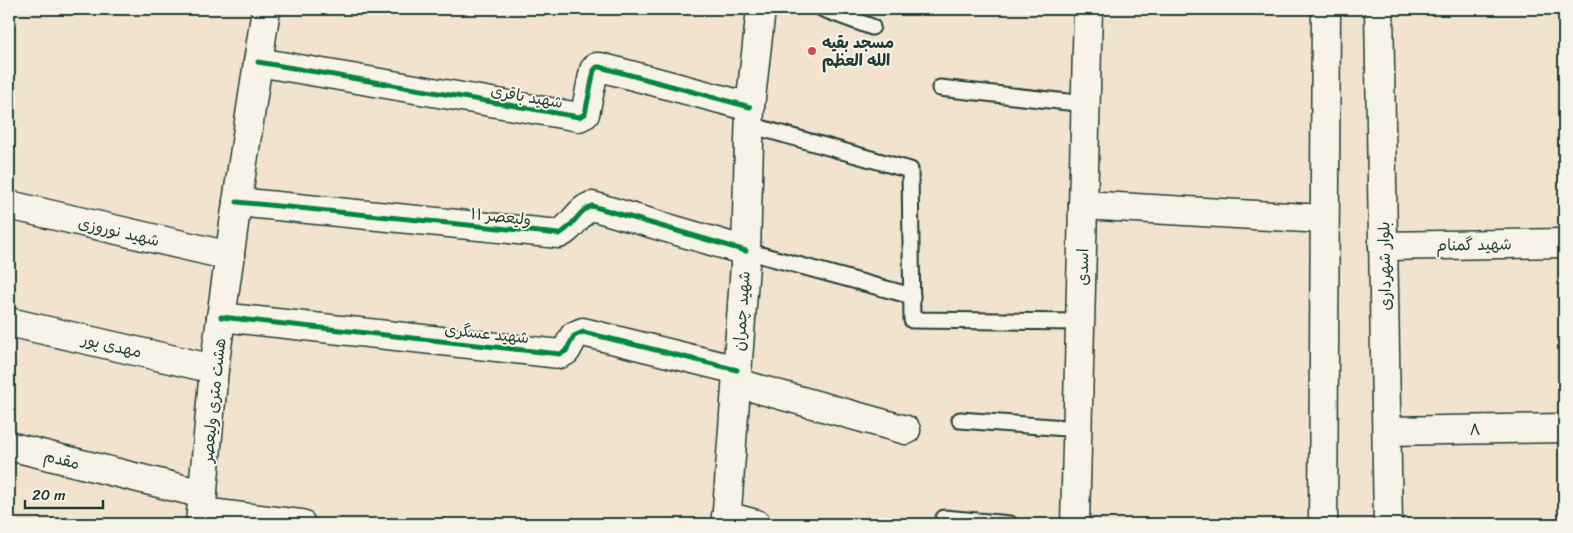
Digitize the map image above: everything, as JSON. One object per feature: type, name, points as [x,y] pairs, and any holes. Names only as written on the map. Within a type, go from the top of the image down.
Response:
[{"type":"street","name":"هشت متری ولیعصر","points":[[202,510],[214,368],[266,9]]},
{"type":"street","name":"شهید چمران","points":[[726,520],[746,252],[750,116],[761,9]]},
{"type":"street","name":"اسدی","points":[[1075,524],[1088,9]]},
{"type":"street","points":[[1323,524],[1326,9]]},
{"type":"street","name":"بلوار شهرداری","points":[[1379,9],[1388,524]]},
{"type":"street","name":"شهید باقری","points":[[258,62],[579,118],[584,114],[594,70],[600,67],[750,116]]},
{"type":"street","name":"ولیعصر ۱۱","points":[[237,202],[560,234],[566,230],[584,209],[592,206],[746,252]]},
{"type":"street","name":"شهید نوروزی","points":[[9,205],[230,256]]},
{"type":"street","points":[[1083,205],[1324,219]]},
{"type":"street","name":"شهید گمنام","points":[[1383,246],[1564,243]]},
{"type":"street","name":"شهید عسگری","points":[[221,317],[560,354],[566,351],[574,336],[583,332],[737,377]]},
{"type":"street","name":"مهدی پور","points":[[9,322],[214,368]]},
{"type":"street","points":[[737,377],[906,430]]},
{"type":"street","name":"۸","points":[[1387,431],[1564,428]]},
{"type":"street","name":"مقدم","points":[[9,446],[202,510],[301,524]]},
{"type":"street","points":[[726,520],[756,524]]},
{"type":"lane","points":[[823,9],[872,27]]},
{"type":"lane","points":[[940,88],[1086,104]]},
{"type":"lane","points":[[750,116],[910,170],[912,320],[1080,322]]},
{"type":"lane","points":[[746,252],[912,296]]},
{"type":"lane","points":[[960,420],[1078,430]]},
{"type":"lane","points":[[944,518],[1010,524]]},
{"type":"cycle path","points":[[258,62],[579,117],[585,114],[594,70],[600,67],[750,107]]},
{"type":"cycle path","points":[[237,202],[559,234],[568,228],[583,211],[592,206],[746,251]]},
{"type":"cycle path","points":[[221,317],[560,354],[566,351],[574,336],[583,332],[737,370]]},
{"type":"place","name":"مسجد بقیه الله العظم","points":[[812,51]]}]
